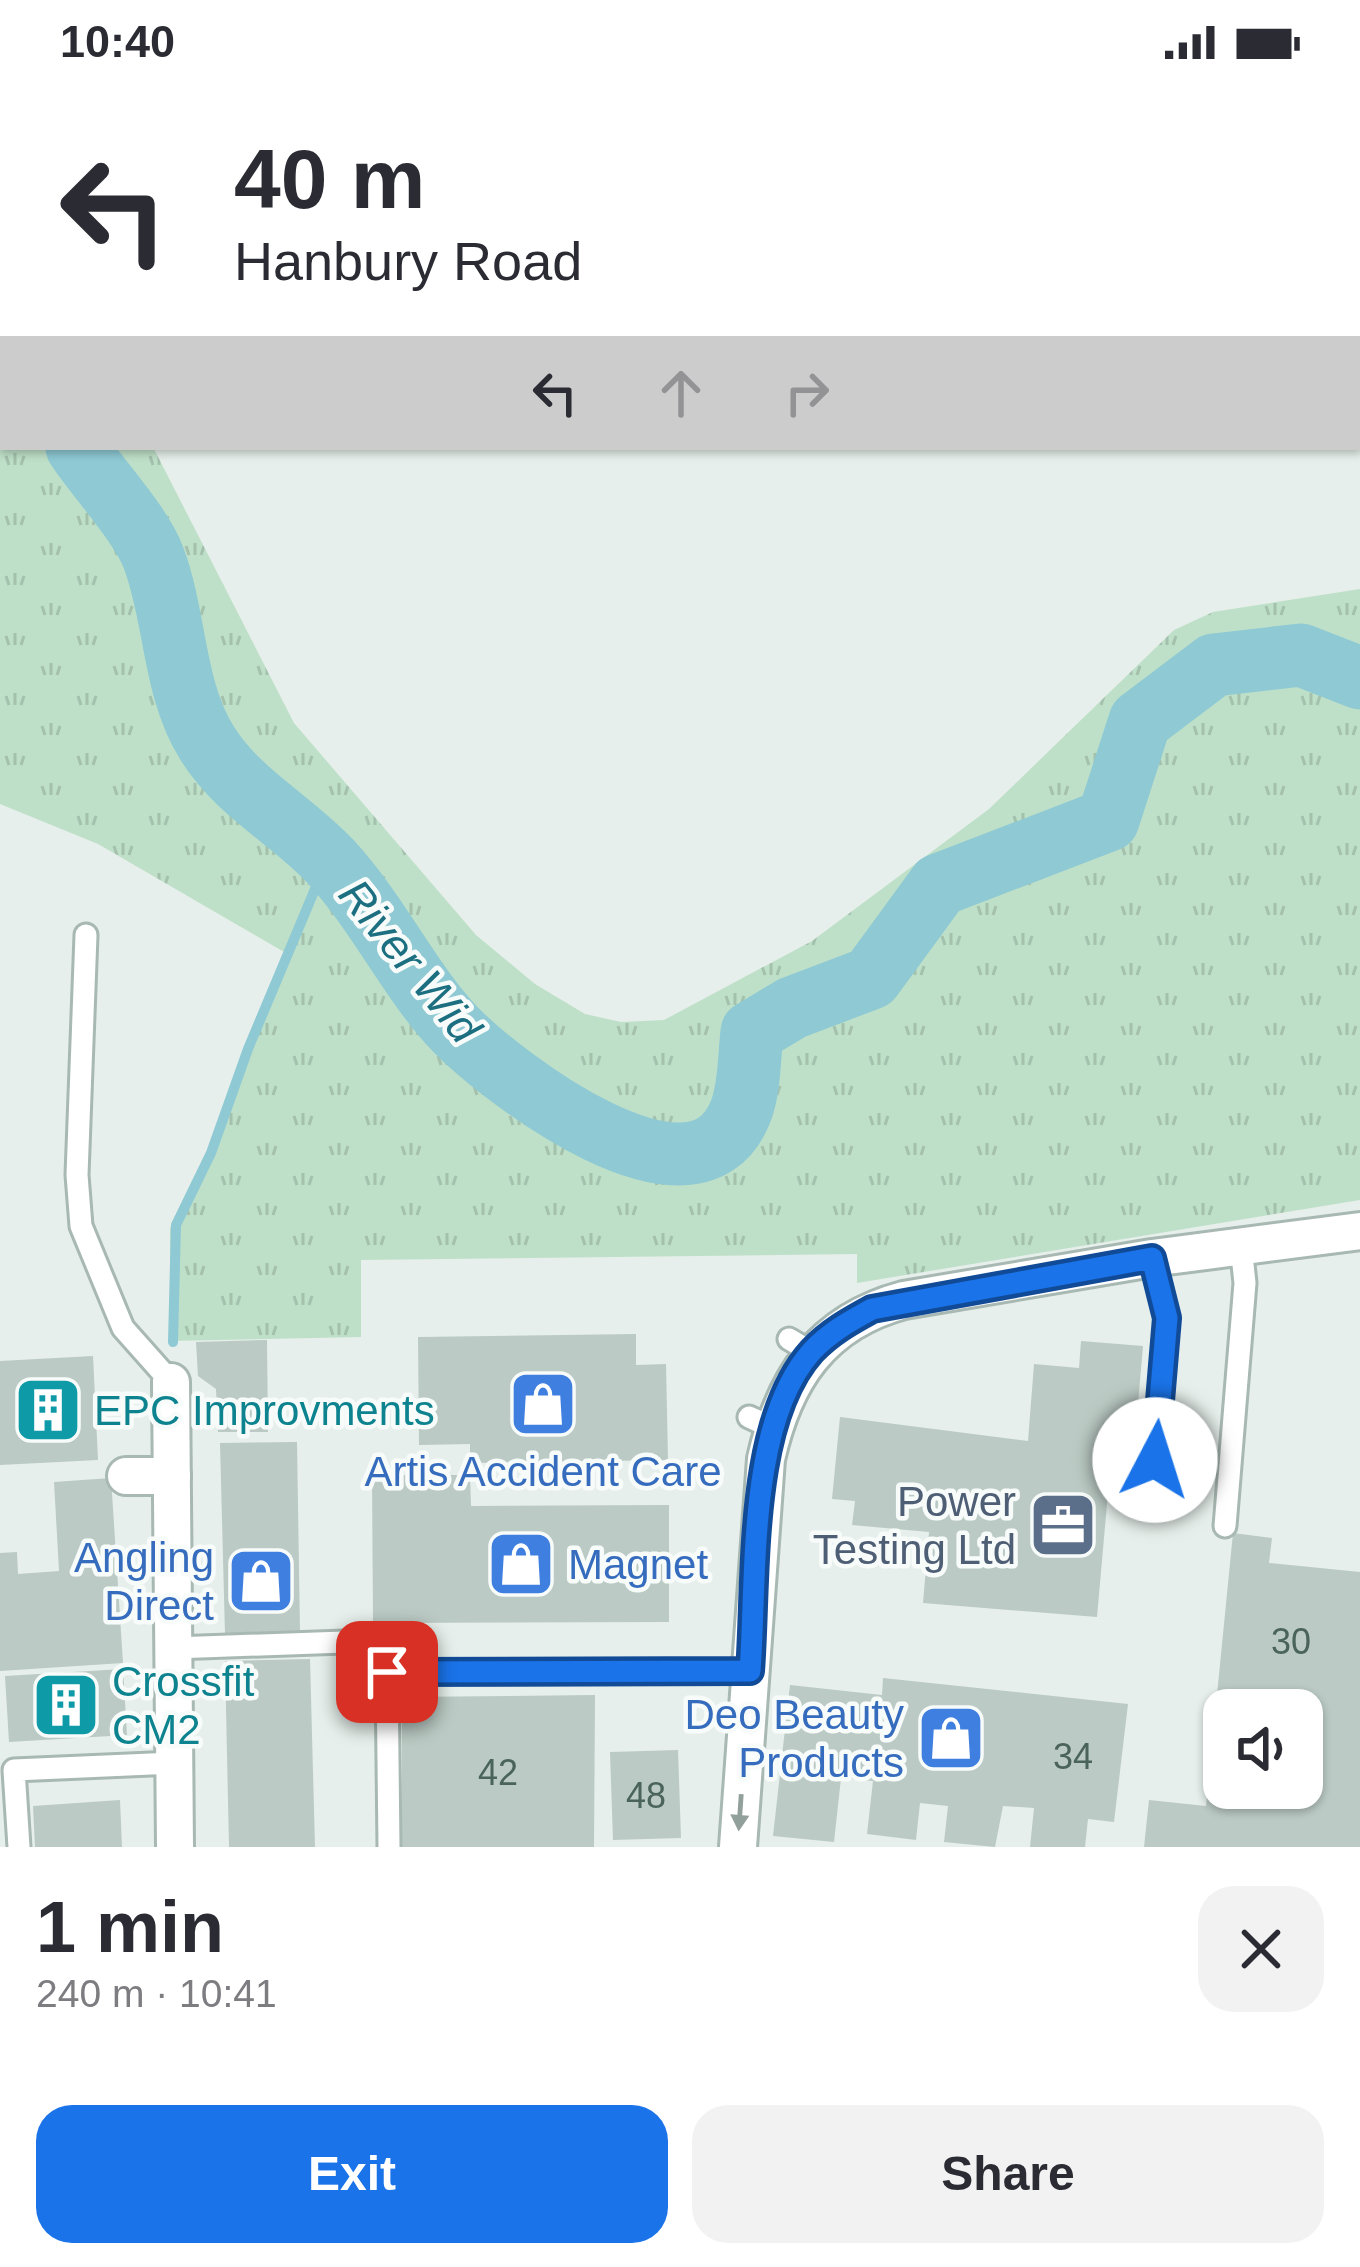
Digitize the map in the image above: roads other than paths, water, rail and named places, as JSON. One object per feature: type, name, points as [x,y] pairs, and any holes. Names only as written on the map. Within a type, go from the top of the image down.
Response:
[{"type":"street","points":[[738,1847],[761,1422],[781,1402],[800,1346],[872,1309],[1152,1258],[1360,1231]]},
{"type":"street","points":[[171,1382],[175,1847]]},
{"type":"street","points":[[126,1476],[172,1476]]},
{"type":"lane","points":[[86,935],[77,1174],[81,1226],[123,1328],[171,1382]]},
{"type":"lane","points":[[1225,1526],[1246,1282],[1240,1246]]},
{"type":"lane","points":[[1152,1258],[1167,1318],[1155,1460]]},
{"type":"lane","points":[[173,1648],[344,1642]]},
{"type":"lane","points":[[389,1847],[387,1672],[750,1671]]},
{"type":"lane","points":[[19,1847],[14,1770],[174,1763]]},
{"type":"waterway","name":"River Wid","points":[[79,450],[130,517],[154,559],[187,700],[220,761],[331,862],[456,1030],[513,1079],[554,1106],[598,1131],[642,1148],[683,1154],[716,1144],[743,1104],[752,1032],[792,1008],[871,978],[939,885],[1108,820],[1140,721],[1214,665],[1301,655],[1360,678]]},
{"type":"waterway","points":[[173,1342],[176,1225],[211,1153],[248,1049],[328,858]]},
{"type":"place","name":"Artis Accident Care","points":[[543,1404]]},
{"type":"place","name":"EPC Improvments","points":[[48,1410]]},
{"type":"place","name":"Power Testing Ltd","points":[[1063,1525]]},
{"type":"place","name":"Magnet","points":[[521,1564]]},
{"type":"place","name":"Angling Direct","points":[[261,1581]]},
{"type":"place","name":"Crossfit CM2","points":[[66,1705]]},
{"type":"place","name":"Deo Beauty Products","points":[[951,1738]]}]
